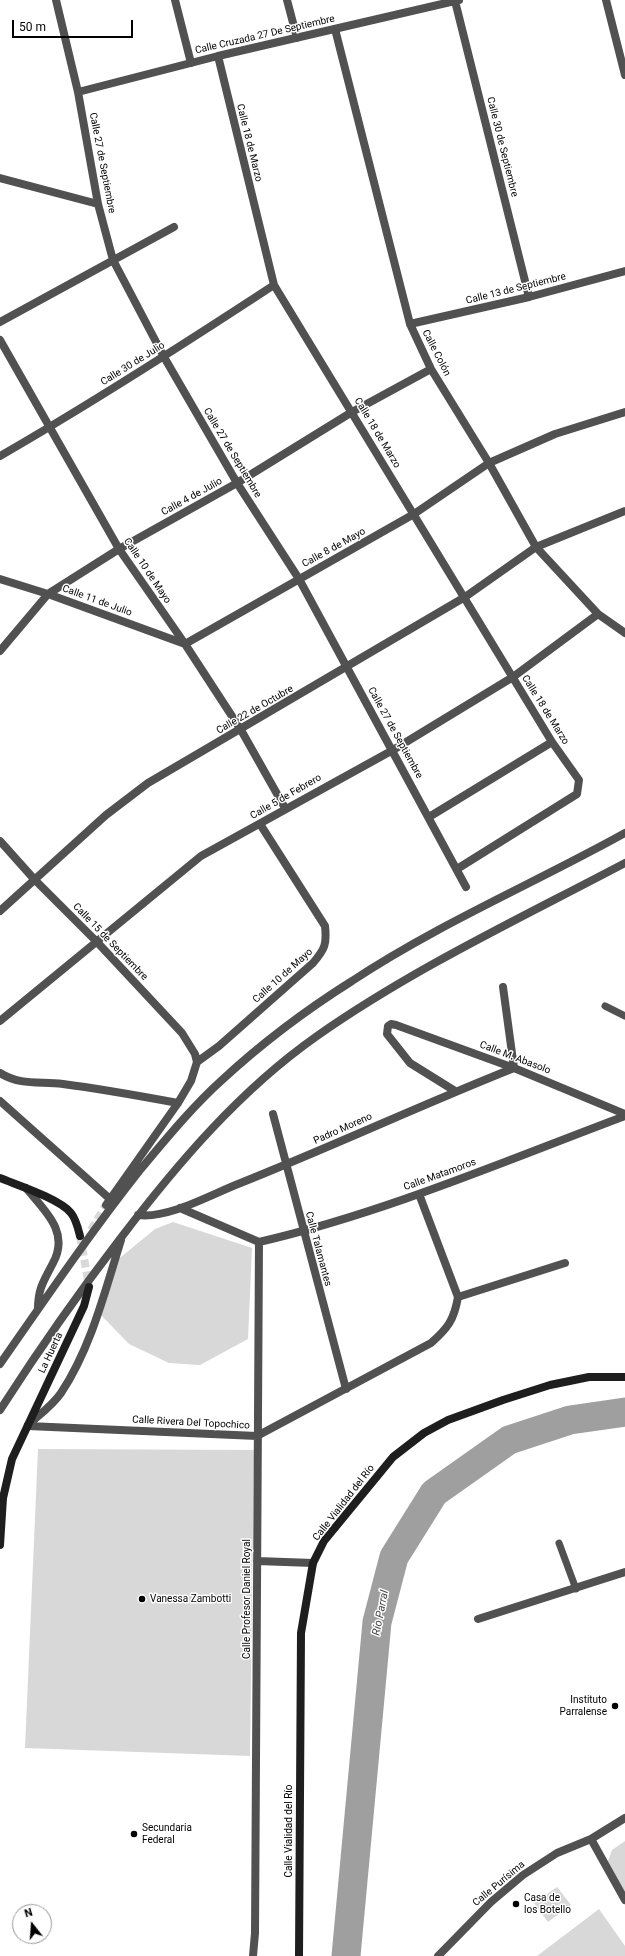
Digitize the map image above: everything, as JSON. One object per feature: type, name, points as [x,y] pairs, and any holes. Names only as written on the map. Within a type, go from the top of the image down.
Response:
[{"type":"main road","points":[[0,1178],[60,1204],[71,1212],[80,1236]]},
{"type":"main road","name":"La Huerta","points":[[0,1545],[6,1480],[12,1459],[84,1306],[89,1287]]},
{"type":"main road","name":"Calle Vialidad del Río","points":[[299,1956],[301,1633],[313,1563],[329,1534],[388,1462],[424,1433],[448,1420],[550,1385],[589,1377],[625,1376]]},
{"type":"street","name":"Calle 27 de Septiembre","points":[[56,0],[78,92],[98,204],[113,260],[164,357],[237,483],[299,579],[466,887]]},
{"type":"street","points":[[175,0],[191,63]]},
{"type":"street","points":[[287,0],[297,38]]},
{"type":"street","name":"Calle Cruzada 27 De Septiembre","points":[[78,92],[218,56],[457,0]]},
{"type":"street","name":"Calle 30 de Septiembre","points":[[457,0],[529,297]]},
{"type":"street","points":[[606,0],[625,75]]},
{"type":"street","name":"Calle Colón","points":[[335,29],[410,324],[431,369],[489,463],[536,547],[598,614],[625,633]]},
{"type":"street","name":"Calle 18 de Marzo","points":[[218,56],[274,285],[552,742],[579,780],[577,794],[457,869]]},
{"type":"street","points":[[0,178],[98,204]]},
{"type":"street","points":[[0,322],[174,227]]},
{"type":"street","name":"Calle 13 de Septiembre","points":[[410,324],[529,297],[625,271]]},
{"type":"street","name":"Calle 30 de Julio","points":[[0,456],[164,357],[274,285]]},
{"type":"street","name":"Calle 10 de Mayo","points":[[0,340],[119,549],[185,644],[241,730],[285,808]]},
{"type":"street","name":"Calle 4 de Julio","points":[[0,650],[48,594],[119,549],[237,483],[352,412],[431,369]]},
{"type":"street","name":"Calle 8 de Mayo","points":[[185,644],[414,514],[489,463],[555,434],[625,412]]},
{"type":"street","name":"Calle 22 de Octubre","points":[[0,911],[34,879],[128,797],[465,597],[536,547],[625,511]]},
{"type":"street","name":"Calle 11 de Julio","points":[[0,579],[48,594],[185,644]]},
{"type":"street","name":"Calle 5 de Febrero","points":[[0,1021],[201,856],[260,824],[285,808],[393,750],[513,677],[598,614]]},
{"type":"street","points":[[429,817],[552,742]]},
{"type":"street","name":"Calle 10 de Mayo","points":[[197,1062],[219,1046],[313,963],[322,953],[327,940],[325,926],[260,824]]},
{"type":"street","points":[[0,1364],[124,1191],[169,1135],[221,1080],[281,1030],[353,980],[427,936],[625,833]]},
{"type":"street","name":"Calle 15 de Septiembre","points":[[0,841],[34,879],[97,942],[182,1033],[191,1046],[197,1062]]},
{"type":"street","points":[[0,1410],[67,1308],[138,1215],[188,1154],[253,1088],[317,1036],[410,976],[625,863]]},
{"type":"street","points":[[503,987],[514,1068]]},
{"type":"street","name":"Calle M. Abasolo","points":[[455,1092],[410,1063],[394,1045],[387,1034],[386,1029],[391,1024],[396,1025],[514,1068],[625,1115]]},
{"type":"street","points":[[0,1101],[108,1202],[178,1103],[191,1081],[197,1062]]},
{"type":"street","name":"Padro Moreno","points":[[138,1215],[156,1214],[180,1208],[286,1165],[514,1068]]},
{"type":"street","points":[[0,1074],[14,1080],[56,1083],[106,1090],[178,1103]]},
{"type":"street","name":"Calle Talamantes","points":[[273,1114],[303,1232],[346,1389]]},
{"type":"street","name":"Calle Matamoros","points":[[259,1242],[303,1232],[419,1194],[625,1115]]},
{"type":"street","points":[[26,1188],[50,1217],[57,1229],[60,1240],[59,1251],[40,1290],[38,1309]]},
{"type":"street","points":[[419,1194],[458,1297],[565,1263]]},
{"type":"street","points":[[180,1208],[259,1242]]},
{"type":"street","points":[[28,1426],[60,1394],[77,1363],[98,1312],[123,1235]]},
{"type":"street","name":"Calle Profesor Daniel Royal","points":[[253,1956],[255,1933],[259,1242]]},
{"type":"street","name":"Calle Rivera Del Topochico","points":[[28,1426],[257,1436],[431,1343],[446,1329],[455,1314],[458,1297]]},
{"type":"street","points":[[257,1561],[313,1563]]},
{"type":"street","points":[[478,1620],[625,1572]]},
{"type":"street","name":"Calle Purísima","points":[[438,1956],[491,1902],[523,1875],[557,1853],[591,1839],[625,1818]]},
{"type":"street","points":[[591,1839],[625,1900]]},
{"type":"lane","points":[[605,1006],[625,1016]]},
{"type":"lane","points":[[559,1543],[576,1589]]},
{"type":"shaded area","points":[[173,1222],[252,1248],[248,1339],[200,1365],[169,1363],[129,1344],[100,1314],[110,1266],[155,1229]]},
{"type":"shaded area","name":"Vanessa Zambotti","points":[[38,1449],[254,1450],[250,1756],[25,1748]]},
{"type":"shaded area","points":[[625,1841],[625,1892],[608,1861],[612,1850]]},
{"type":"shaded area","points":[[557,1887],[571,1905],[548,1922],[534,1903]]},
{"type":"shaded area","points":[[599,1909],[625,1946],[625,1956],[537,1956]]},
{"type":"waterway","name":"Río Parral","points":[[346,1956],[377,1622],[394,1557],[434,1493],[509,1440],[570,1420],[625,1412]]},
{"type":"tunnel","points":[[91,1230],[106,1205]]},
{"type":"tunnel","points":[[80,1236],[89,1286]]},
{"type":"place","name":"Vanessa Zambotti","points":[[142,1599]]},
{"type":"place","name":"Instituto Parralense","points":[[615,1706]]},
{"type":"place","name":"Secundaria Federal","points":[[134,1834]]},
{"type":"place","name":"Casa de los Botello","points":[[516,1904]]}]
